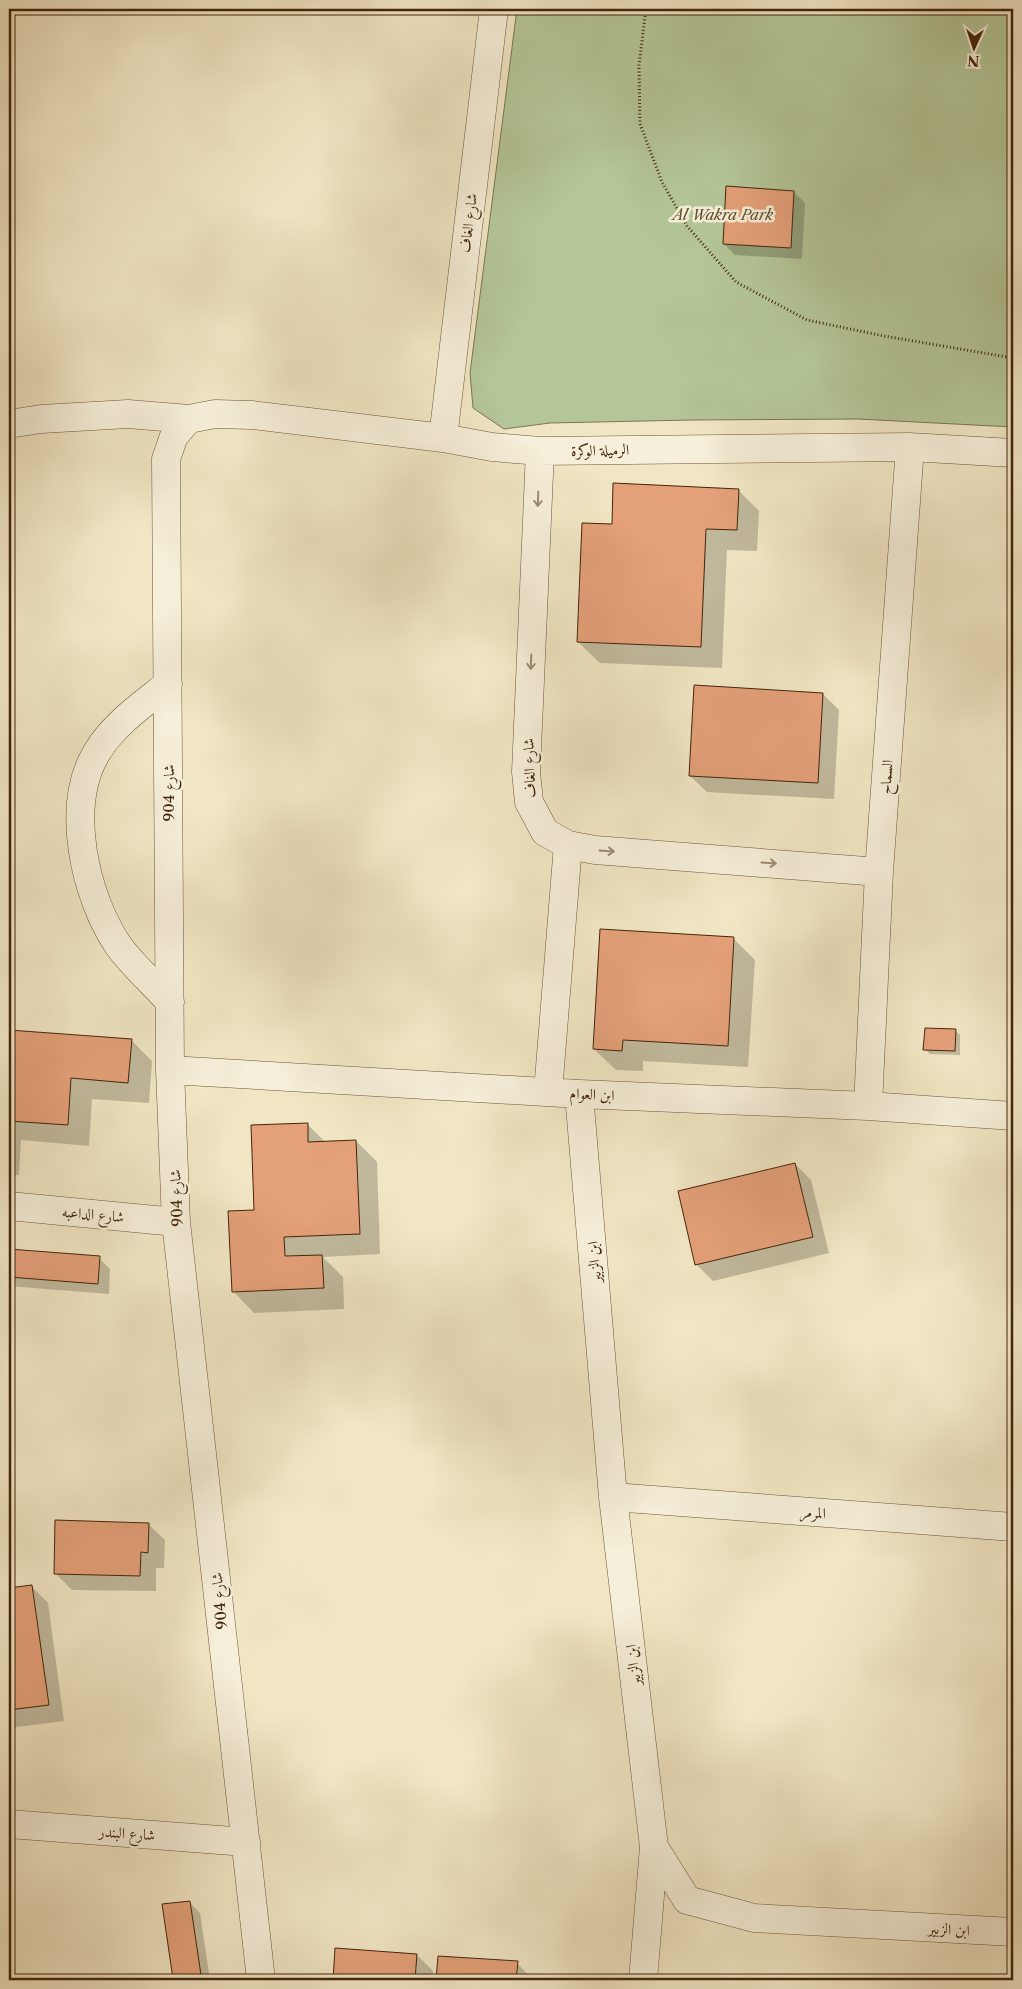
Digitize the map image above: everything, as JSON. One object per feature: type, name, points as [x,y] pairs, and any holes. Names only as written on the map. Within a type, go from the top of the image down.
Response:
[{"type":"street","name":"شارع الغاف","points":[[443,438],[494,9]]},
{"type":"street","name":"الرميلة الوكرة","points":[[9,424],[41,419],[128,414],[189,419],[215,414],[252,415],[540,451],[910,447],[1013,452]]},
{"type":"street","name":"شارع 904","points":[[189,419],[174,436],[166,459],[170,1070],[176,1222],[261,1980]]},
{"type":"street","name":"السماح","points":[[868,1106],[879,872],[910,447]]},
{"type":"street","name":"شارع الغاف","points":[[540,451],[526,772],[529,802],[545,832],[568,845],[605,851],[879,872]]},
{"type":"street","points":[[168,684],[117,725],[96,753],[85,778],[80,814],[83,854],[94,897],[118,946],[170,1002]]},
{"type":"street","points":[[548,1092],[568,845]]},
{"type":"street","name":"ابن العوام","points":[[170,1070],[579,1094],[868,1106],[1013,1116]]},
{"type":"street","name":"ابن الزبير","points":[[579,1094],[613,1498],[654,1847],[687,1900],[754,1918],[1013,1932]]},
{"type":"street","name":"شارع الداعبه","points":[[9,1206],[176,1222]]},
{"type":"street","name":"المرمر","points":[[613,1498],[1013,1527]]},
{"type":"street","name":"شارع البندر","points":[[9,1824],[246,1842]]},
{"type":"street","points":[[643,1980],[654,1847]]},
{"type":"path","points":[[646,9],[640,65],[640,124],[662,182],[687,226],[736,282],[807,320],[884,336],[1013,358]]},
{"type":"green space","name":"Al Wakra Park","points":[[517,9],[1013,9],[1013,427],[858,419],[550,423],[504,429],[473,408],[470,373]]},
{"type":"building","points":[[726,186],[794,191],[791,248],[723,244]]},
{"type":"building","points":[[613,483],[739,489],[737,530],[706,529],[701,647],[577,642],[582,523],[612,524]]},
{"type":"building","points":[[694,685],[823,693],[818,783],[689,776]]},
{"type":"building","points":[[600,929],[734,937],[728,1046],[623,1040],[622,1051],[593,1049]]},
{"type":"building","points":[[925,1028],[956,1029],[955,1051],[923,1050]]},
{"type":"building","points":[[9,1030],[132,1039],[128,1083],[71,1078],[68,1125],[9,1121]]},
{"type":"building","points":[[308,1123],[308,1142],[356,1140],[360,1234],[284,1237],[285,1256],[322,1255],[324,1288],[232,1292],[228,1211],[254,1210],[251,1125]]},
{"type":"building","points":[[795,1163],[813,1237],[695,1265],[678,1191]]},
{"type":"building","points":[[9,1249],[100,1256],[98,1284],[9,1277]]},
{"type":"building","points":[[55,1520],[149,1523],[148,1553],[141,1552],[140,1576],[54,1574]]},
{"type":"building","points":[[32,1585],[49,1705],[9,1710],[9,1588]]},
{"type":"building","points":[[190,1901],[201,1975],[173,1979],[162,1904]]},
{"type":"building","points":[[335,1948],[417,1954],[415,1980],[333,1980]]},
{"type":"building","points":[[438,1956],[518,1961],[516,1980],[436,1980]]},
{"type":"building","points":[[651,1978],[694,1980],[651,1980]]}]
